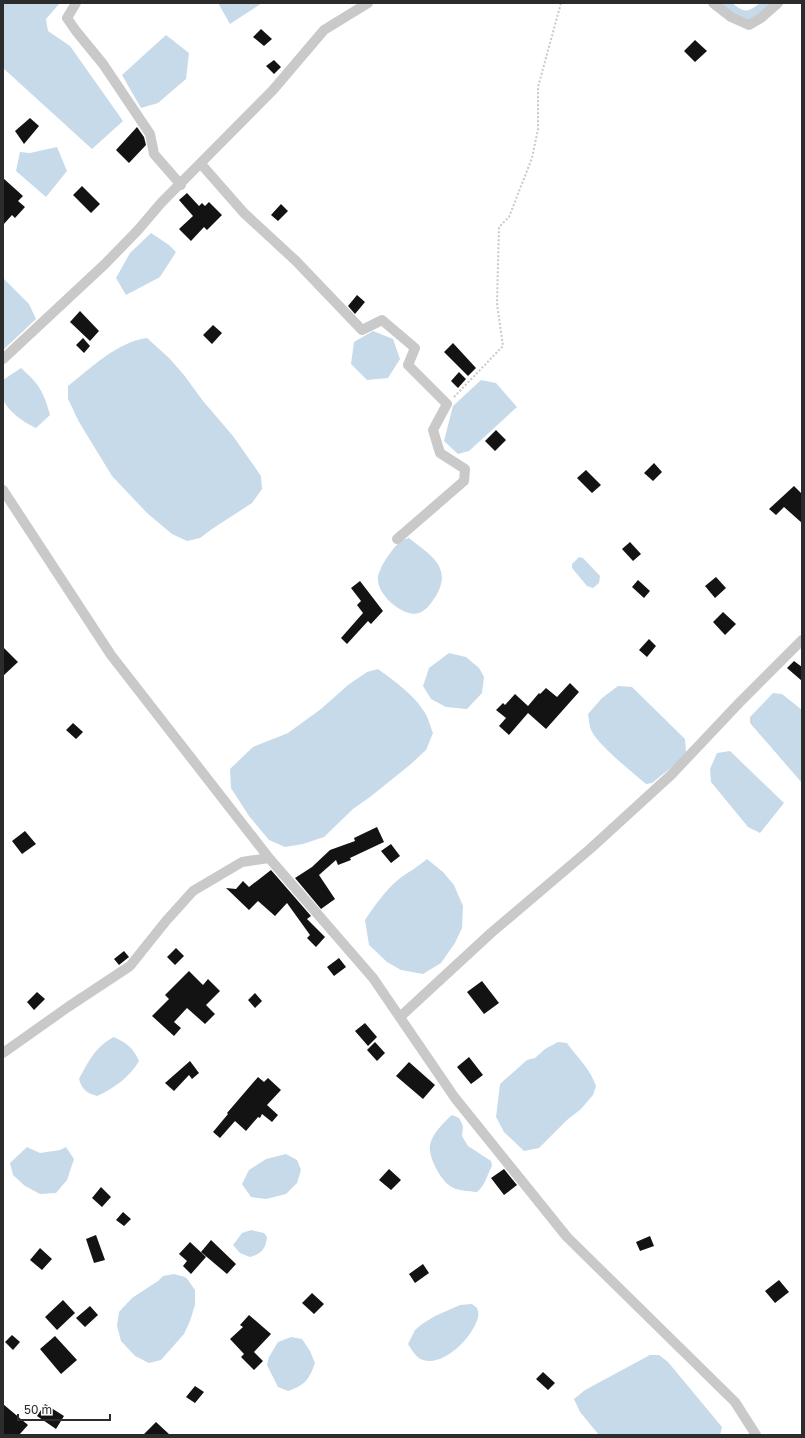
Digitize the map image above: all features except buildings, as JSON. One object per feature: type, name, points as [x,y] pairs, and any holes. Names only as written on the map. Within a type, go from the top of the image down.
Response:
[{"type":"street","points":[[76,3],[67,18],[103,64],[150,134],[154,154],[181,184]]},
{"type":"street","points":[[3,359],[105,264],[138,230],[161,203],[273,90],[324,30],[368,3]]},
{"type":"street","points":[[713,3],[731,17],[748,25],[761,18],[778,3]]},
{"type":"street","points":[[201,164],[244,214],[296,261],[362,330],[382,320],[415,348],[408,365],[447,404],[433,430],[440,453],[465,470],[464,481],[397,539]]},
{"type":"street","points":[[3,490],[111,656],[269,858],[373,978],[455,1098],[567,1237],[735,1402],[756,1435]]},
{"type":"street","points":[[400,1017],[492,933],[590,849],[671,775],[740,702],[802,640]]},
{"type":"street","points":[[3,1053],[68,1007],[130,966],[166,921],[193,891],[242,862],[269,858]]},
{"type":"path","points":[[447,404],[503,346],[497,304],[498,227],[509,217],[532,158],[538,129],[538,87],[561,3]]},
{"type":"water","points":[[3,3],[60,3],[46,19],[48,31],[70,46],[123,121],[92,149],[3,68]]},
{"type":"water","points":[[218,3],[262,3],[230,24]]},
{"type":"water","points":[[166,35],[189,53],[186,79],[158,103],[141,108],[122,75]]},
{"type":"water","points":[[57,147],[67,171],[46,197],[16,171],[20,152],[30,153]]},
{"type":"water","points":[[151,233],[169,245],[176,252],[160,277],[126,295],[116,278],[130,253]]},
{"type":"water","points":[[3,278],[29,304],[36,319],[3,350]]},
{"type":"water","points":[[373,331],[393,339],[400,359],[388,378],[367,380],[351,364],[354,342]]},
{"type":"water","points":[[147,338],[169,358],[184,375],[203,401],[233,436],[261,476],[262,489],[252,503],[200,538],[187,541],[172,534],[147,513],[112,476],[79,422],[68,399],[68,386],[95,364],[125,345],[136,340]]},
{"type":"water","points":[[21,368],[37,384],[43,394],[50,415],[36,428],[13,413],[5,404],[2,397],[3,380]]},
{"type":"water","points":[[481,380],[496,383],[517,407],[469,451],[458,454],[444,441],[453,406]]},
{"type":"water","points":[[409,538],[437,562],[442,577],[441,586],[431,604],[422,612],[413,614],[399,609],[392,604],[382,592],[379,586],[378,578],[382,565],[393,549],[402,540]]},
{"type":"water","points":[[579,557],[583,558],[600,576],[599,583],[593,588],[587,586],[572,568],[572,564]]},
{"type":"water","points":[[449,653],[466,657],[479,668],[484,677],[482,693],[467,709],[446,707],[431,699],[423,686],[429,668]]},
{"type":"water","points":[[378,669],[408,693],[425,712],[433,733],[426,750],[411,764],[353,809],[324,837],[303,844],[285,847],[269,840],[249,816],[231,788],[230,769],[253,747],[288,733],[321,709],[348,685],[367,672]]},
{"type":"water","points":[[618,686],[632,687],[685,739],[686,752],[683,758],[652,783],[646,784],[624,766],[600,743],[591,730],[588,714],[602,698]]},
{"type":"water","points":[[773,693],[782,694],[802,710],[802,783],[750,723],[750,717]]},
{"type":"water","points":[[730,751],[784,803],[760,833],[748,827],[711,782],[710,769],[717,753]]},
{"type":"water","points":[[427,859],[443,872],[454,885],[463,906],[462,928],[455,943],[441,963],[423,974],[401,970],[387,962],[369,945],[365,920],[389,888]]},
{"type":"water","points":[[114,1037],[129,1046],[139,1061],[131,1072],[115,1086],[97,1096],[93,1095],[85,1090],[79,1079],[97,1050]]},
{"type":"water","points":[[558,1042],[567,1043],[587,1069],[596,1086],[593,1095],[581,1109],[567,1120],[539,1148],[524,1151],[504,1132],[496,1117],[500,1084],[527,1060],[535,1058],[545,1049]]},
{"type":"water","points":[[452,1115],[459,1118],[463,1126],[462,1136],[468,1146],[491,1161],[492,1166],[486,1180],[477,1192],[459,1190],[446,1183],[439,1173],[431,1155],[430,1145],[433,1137]]},
{"type":"water","points":[[27,1147],[40,1153],[60,1150],[66,1147],[74,1159],[67,1180],[56,1193],[40,1194],[25,1186],[13,1175],[10,1163]]},
{"type":"water","points":[[286,1154],[297,1160],[301,1170],[297,1183],[286,1194],[266,1199],[251,1197],[242,1184],[249,1170],[266,1159]]},
{"type":"water","points":[[251,1230],[264,1233],[267,1237],[264,1248],[257,1254],[250,1257],[240,1253],[233,1245],[242,1233]]},
{"type":"water","points":[[174,1274],[185,1277],[195,1290],[195,1305],[184,1334],[161,1360],[149,1363],[135,1356],[121,1341],[117,1326],[119,1312],[132,1298],[163,1276]]},
{"type":"water","points":[[472,1304],[477,1308],[478,1317],[471,1333],[457,1348],[440,1359],[431,1361],[423,1360],[416,1356],[408,1344],[415,1330],[435,1316],[460,1305]]},
{"type":"water","points":[[291,1337],[302,1339],[310,1351],[315,1363],[311,1374],[306,1381],[288,1391],[278,1387],[267,1365],[269,1357],[278,1342]]},
{"type":"water","points":[[650,1355],[659,1355],[668,1362],[722,1427],[720,1435],[599,1435],[580,1412],[574,1399],[585,1390]]},
{"type":"waterway","points":[[723,3],[735,14],[746,17],[752,16],[770,3]]}]
